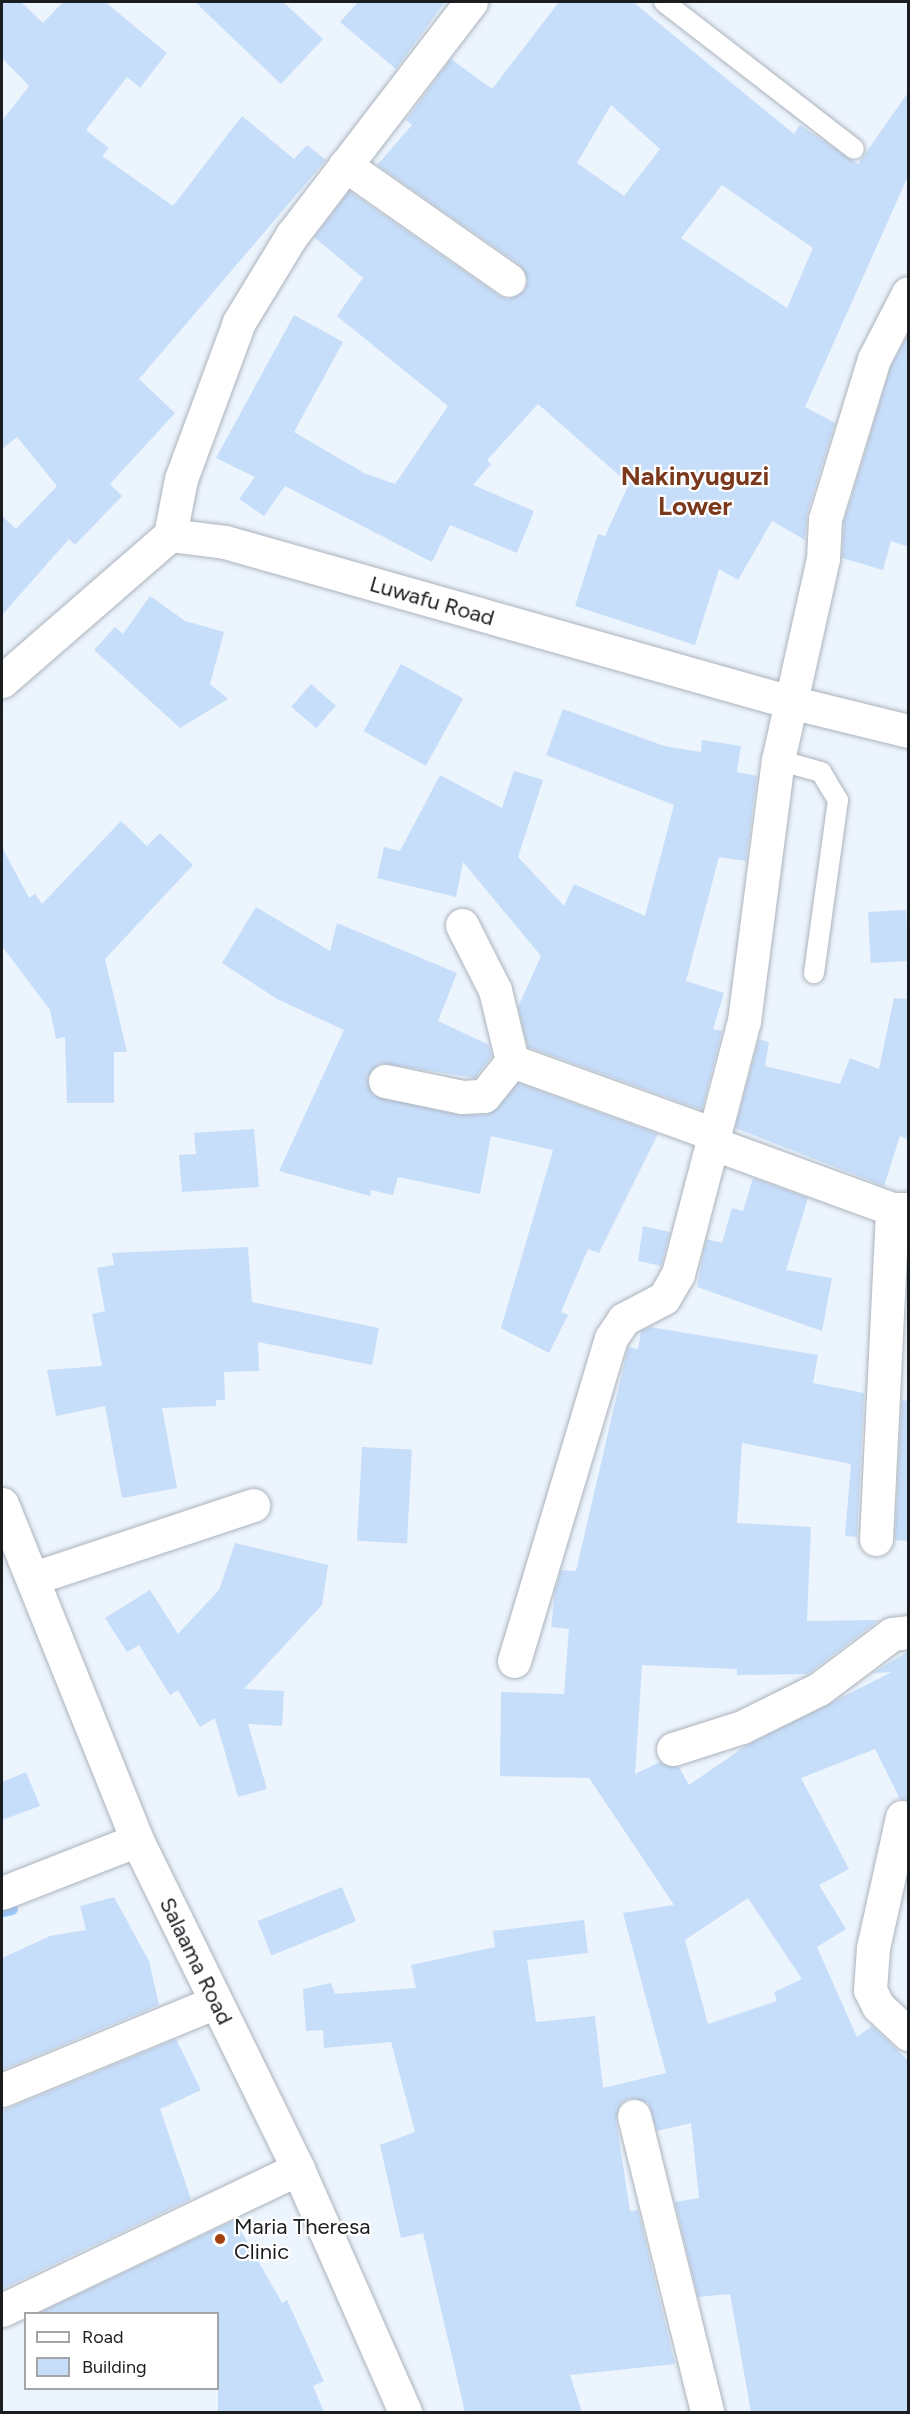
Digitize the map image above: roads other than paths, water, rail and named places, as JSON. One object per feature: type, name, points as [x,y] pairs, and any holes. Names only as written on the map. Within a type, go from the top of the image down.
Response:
[{"type":"street","points":[[2,681],[171,535],[181,479],[238,322],[292,235],[471,2]]},
{"type":"street","points":[[345,165],[509,280]]},
{"type":"street","points":[[514,1661],[611,1338],[624,1319],[664,1298],[678,1274],[744,1022],[778,760],[789,702],[823,559],[825,519],[854,414],[909,294]]},
{"type":"street","name":"Luwafu Road","points":[[171,535],[225,542],[789,702],[909,730]]},
{"type":"street","points":[[462,925],[495,990],[512,1061]]},
{"type":"street","points":[[512,1061],[900,1209],[895,1436],[876,1539]]},
{"type":"street","points":[[386,1081],[462,1097],[484,1096],[512,1061]]},
{"type":"street","name":"Salaama Road","points":[[2,1504],[34,1578],[137,1840],[298,2169],[405,2412]]},
{"type":"street","points":[[34,1578],[253,1505]]},
{"type":"street","points":[[673,1749],[742,1727],[810,1694],[892,1634],[909,1632]]},
{"type":"street","points":[[902,1817],[873,1948],[870,1990],[878,2006],[909,2034]]},
{"type":"street","points":[[2,1893],[137,1840]]},
{"type":"street","points":[[2,2090],[216,2002]]},
{"type":"street","points":[[634,2116],[707,2412]]},
{"type":"street","points":[[2,2310],[298,2169]]},
{"type":"lane","points":[[664,2],[854,149]]},
{"type":"lane","points":[[778,760],[821,772],[838,800],[814,973]]},
{"type":"waterway","points":[[2,1911],[12,1909]]},
{"type":"place","name":"Maria Theresa Clinic","points":[[220,2239]]},
{"type":"district","name":"Nakinyuguzi Lower","points":[[695,492]]}]
